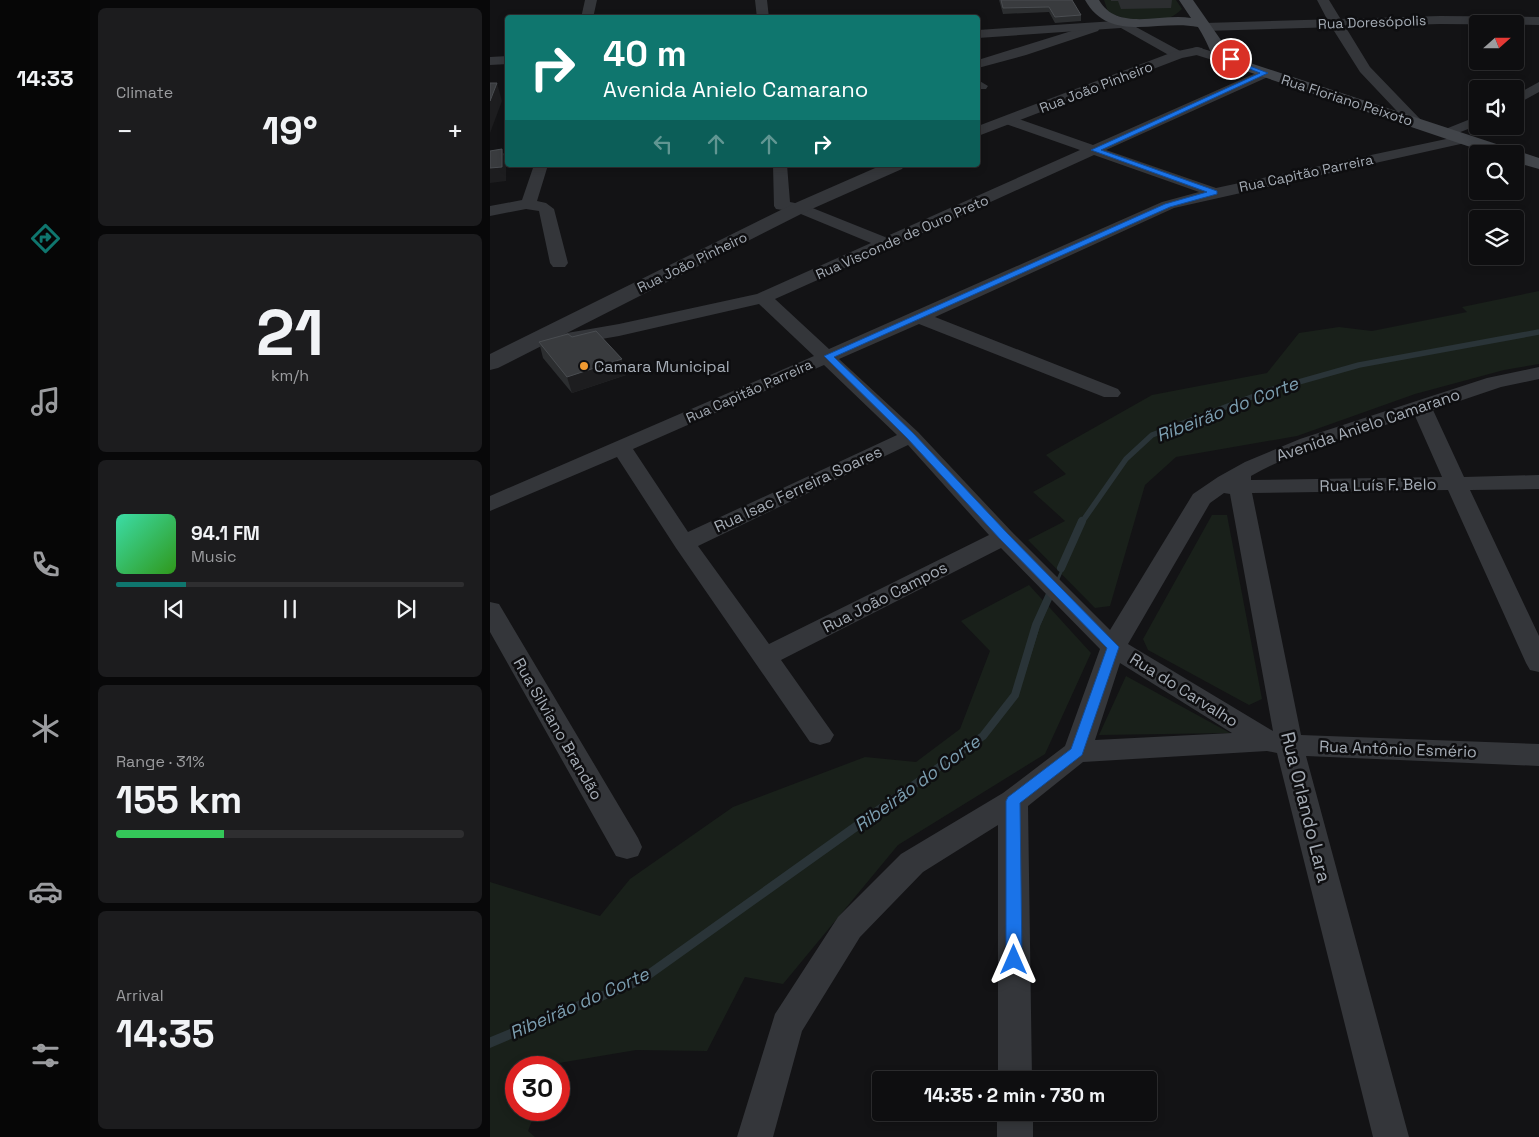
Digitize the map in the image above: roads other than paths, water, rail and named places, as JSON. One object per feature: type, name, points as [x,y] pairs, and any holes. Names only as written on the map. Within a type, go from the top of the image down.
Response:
[{"type":"main road","points":[[1175,20],[1185,12],[1185,0]]},
{"type":"main road","points":[[1185,0],[1216,43],[1209,51]]},
{"type":"main road","points":[[1092,1],[1097,10],[1110,18],[1128,25],[1175,20],[1204,26]]},
{"type":"main road","name":"Rua Floriano Peixoto","points":[[1209,51],[1265,73],[1482,145]]},
{"type":"main road","points":[[1524,159],[1539,164]]},
{"type":"street","points":[[588,15],[591,0]]},
{"type":"street","points":[[761,0],[763,15]]},
{"type":"street","points":[[1324,0],[1335,23],[1365,69],[1416,123]]},
{"type":"street","points":[[1092,1],[1094,28]]},
{"type":"street","name":"Rua Doresópolis","points":[[1204,26],[1440,20],[1539,21]]},
{"type":"street","points":[[980,34],[1128,25],[1178,55]]},
{"type":"street","points":[[980,63],[1062,40],[1094,28]]},
{"type":"street","points":[[1036,31],[1062,40]]},
{"type":"street","name":"Rua João Pinheiro","points":[[980,130],[1178,55],[1209,51]]},
{"type":"street","points":[[490,61],[505,60]]},
{"type":"street","name":"Rua Visconde de Ouro Preto","points":[[521,347],[619,330],[763,298],[888,244],[1265,73]]},
{"type":"street","points":[[1524,95],[1539,86]]},
{"type":"street","points":[[1008,120],[1215,192]]},
{"type":"street","points":[[1448,133],[1469,124]]},
{"type":"street","name":"Rua Capitão Parreira","points":[[490,504],[1168,206],[1215,192],[1465,139]]},
{"type":"street","points":[[490,159],[505,157]]},
{"type":"street","points":[[528,204],[540,167]]},
{"type":"street","points":[[780,167],[782,206],[799,208],[888,244]]},
{"type":"street","name":"Rua João Pinheiro","points":[[490,363],[799,208],[891,167]]},
{"type":"street","points":[[490,211],[528,204],[540,204],[546,209],[559,263]]},
{"type":"street","name":"Rua do Carvalho","points":[[763,298],[828,356],[911,436],[1004,537],[1113,647],[1278,743]]},
{"type":"street","points":[[919,317],[1111,393]]},
{"type":"street","name":"Avenida Anielo Camarano","points":[[1077,752],[1113,647],[1202,499],[1302,444],[1477,388],[1539,373]]},
{"type":"street","points":[[1421,407],[1539,663]]},
{"type":"street","name":"Rua Isac Ferreira Soares","points":[[684,543],[911,436]]},
{"type":"street","points":[[621,447],[684,543],[820,735]]},
{"type":"street","name":"Rua Luís F. Belo","points":[[1232,483],[1456,484],[1539,482]]},
{"type":"street","name":"Rua Orlando Lara","points":[[1232,483],[1278,743],[1390,1137]]},
{"type":"street","name":"Rua João Campos","points":[[766,657],[1004,537]]},
{"type":"street","name":"Rua Silviano Brandão","points":[[490,610],[627,847]]},
{"type":"street","name":"Rua Antônio Esmério","points":[[1077,752],[1278,743],[1539,755]]},
{"type":"street","points":[[755,1137],[787,1026],[849,927],[912,863],[1013,801],[1077,752]]},
{"type":"street","points":[[1013,801],[1015,1071]]},
{"type":"street","points":[[1015,1121],[1015,1137]]},
{"type":"waterway","name":"Ribeirão do Corte","points":[[1082,522],[1126,459],[1152,435],[1270,390],[1359,365],[1539,332]]},
{"type":"waterway","name":"Ribeirão do Corte","points":[[1061,568],[1082,521]]},
{"type":"waterway","name":"Ribeirão do Corte","points":[[901,794],[983,736],[1015,695],[1036,625],[1051,592]]},
{"type":"waterway","name":"Ribeirão do Corte","points":[[490,1042],[641,980],[903,793]]},
{"type":"place","name":"Camara Municipal","points":[[584,366]]}]
